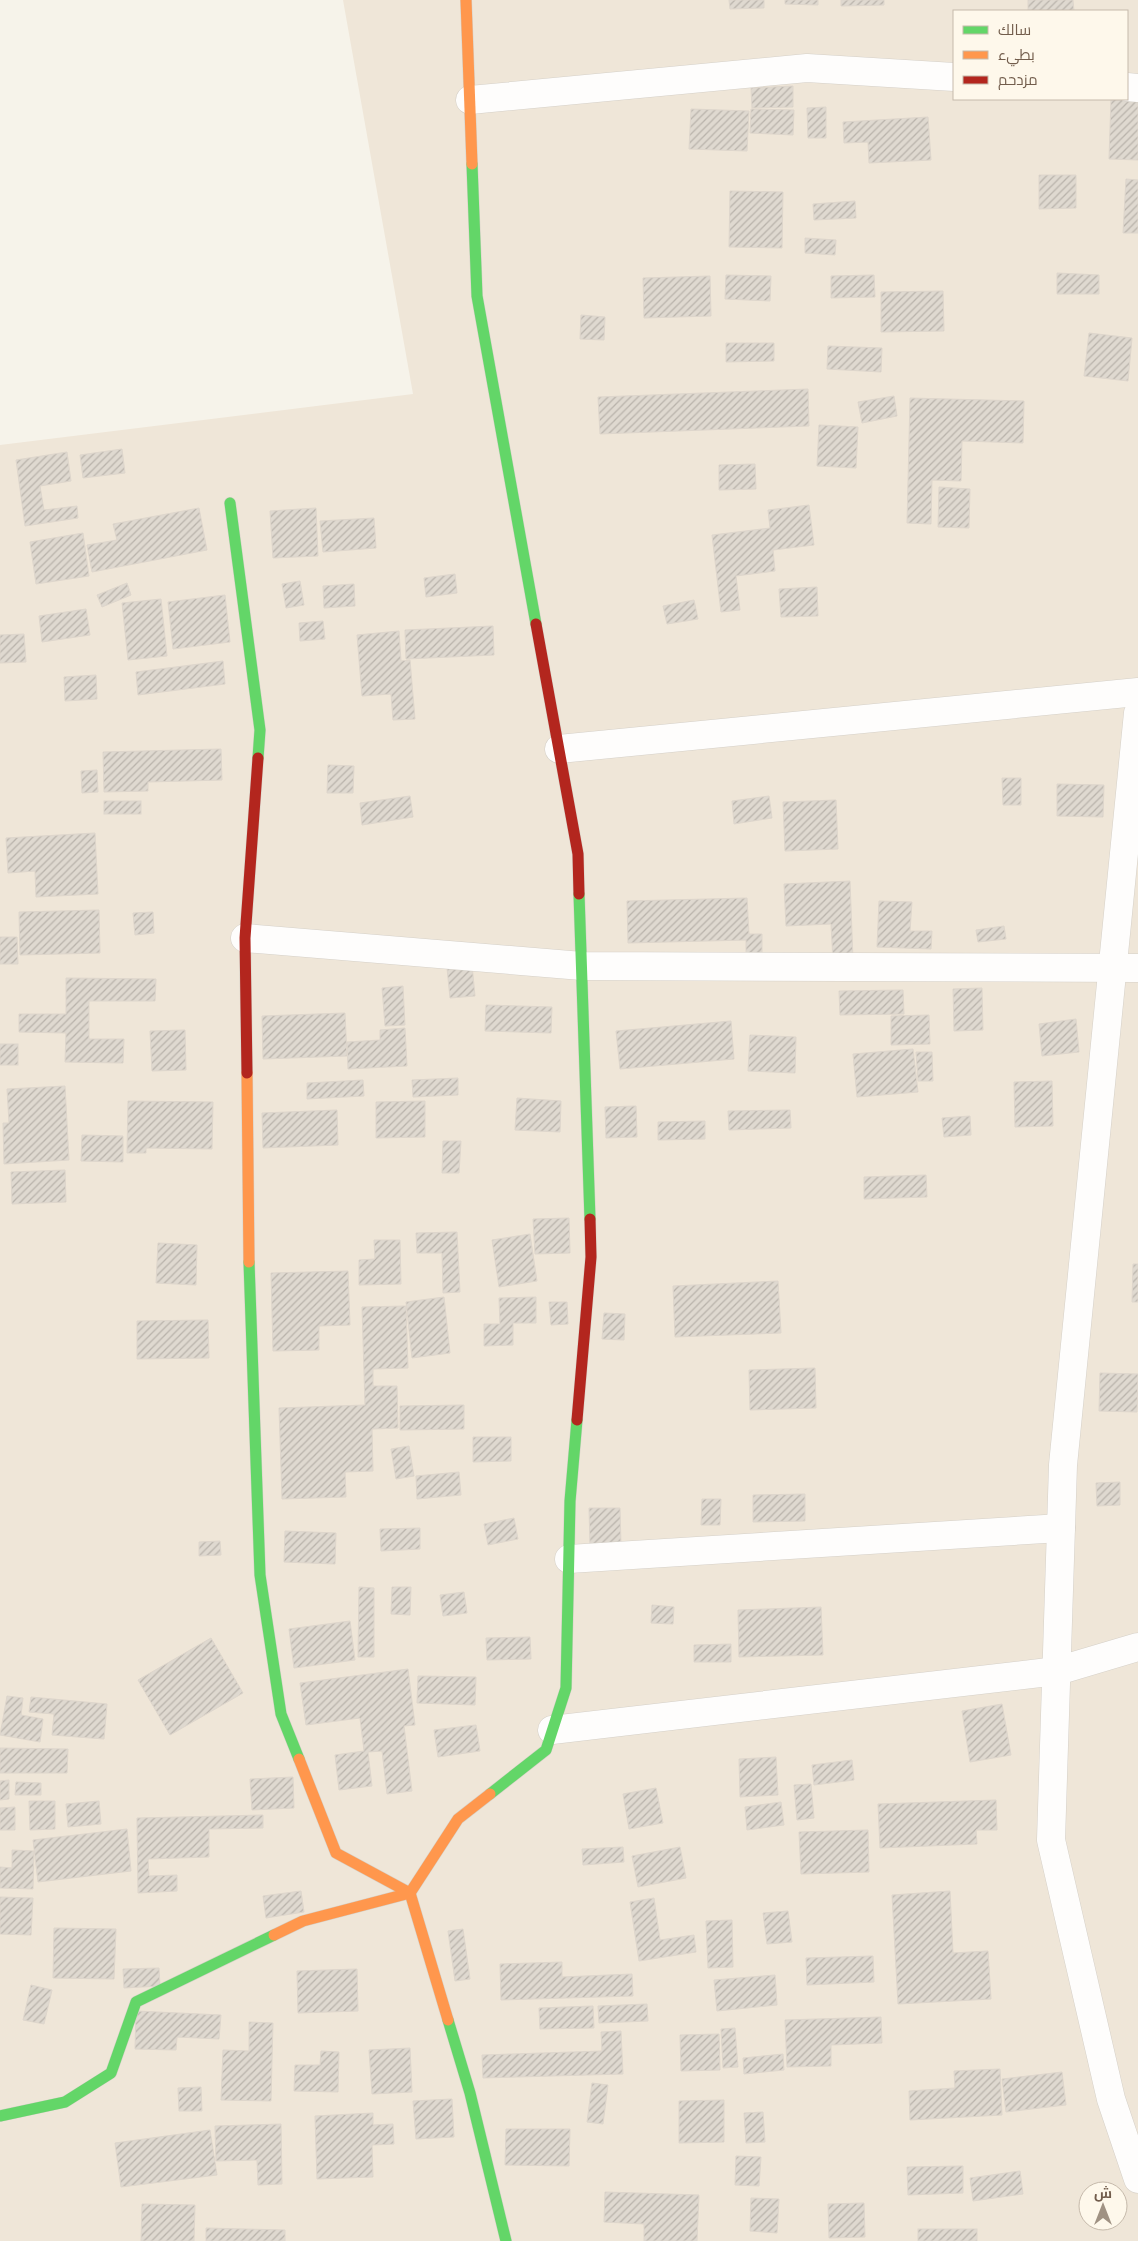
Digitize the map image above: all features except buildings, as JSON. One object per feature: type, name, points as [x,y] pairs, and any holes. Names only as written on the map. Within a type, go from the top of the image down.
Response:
[{"type":"street","points":[[0,2116],[65,2102],[111,2073],[136,2002],[302,1921],[410,1893],[458,1819],[546,1750],[566,1688],[570,1501],[591,1257],[578,854],[478,296],[466,0]]},
{"type":"street","points":[[470,100],[807,68],[953,77]]},
{"type":"street","points":[[230,503],[260,730],[245,938],[250,1330],[260,1575],[281,1714],[336,1853],[410,1893],[470,2093],[506,2241]]},
{"type":"street","points":[[559,749],[1138,692]]},
{"type":"street","points":[[1138,713],[1125,968],[1063,1464],[1051,1840],[1111,2099],[1138,2179]]},
{"type":"street","points":[[245,938],[582,966],[1125,968]]},
{"type":"street","points":[[569,1559],[1061,1528]]},
{"type":"street","points":[[552,1730],[1057,1671],[1138,1647]]},
{"type":"shaded area","points":[[343,0],[1138,0],[1138,2241],[0,2241],[0,445],[413,394]]},
{"type":"traffic: fast","points":[[472,164],[477,296],[536,624]]},
{"type":"traffic: fast","points":[[230,503],[260,730],[258,758]]},
{"type":"traffic: fast","points":[[579,894],[590,1219]]},
{"type":"traffic: fast","points":[[249,1262],[260,1575],[281,1714],[299,1759]]},
{"type":"traffic: fast","points":[[490,1794],[546,1750],[566,1688],[570,1501],[577,1420]]},
{"type":"traffic: fast","points":[[0,2116],[65,2102],[111,2073],[136,2002],[274,1935]]},
{"type":"traffic: fast","points":[[448,2020],[470,2093],[506,2241]]},
{"type":"traffic: slow","points":[[466,0],[472,164]]},
{"type":"traffic: slow","points":[[247,1073],[249,1262]]},
{"type":"traffic: slow","points":[[299,1759],[336,1853],[410,1893],[448,2020]]},
{"type":"traffic: slow","points":[[274,1935],[303,1921],[410,1893],[458,1819],[490,1794]]},
{"type":"traffic: jam","points":[[536,624],[578,854],[579,894]]},
{"type":"traffic: jam","points":[[247,1073],[245,938],[258,758]]},
{"type":"traffic: jam","points":[[577,1420],[591,1257],[590,1219]]}]
